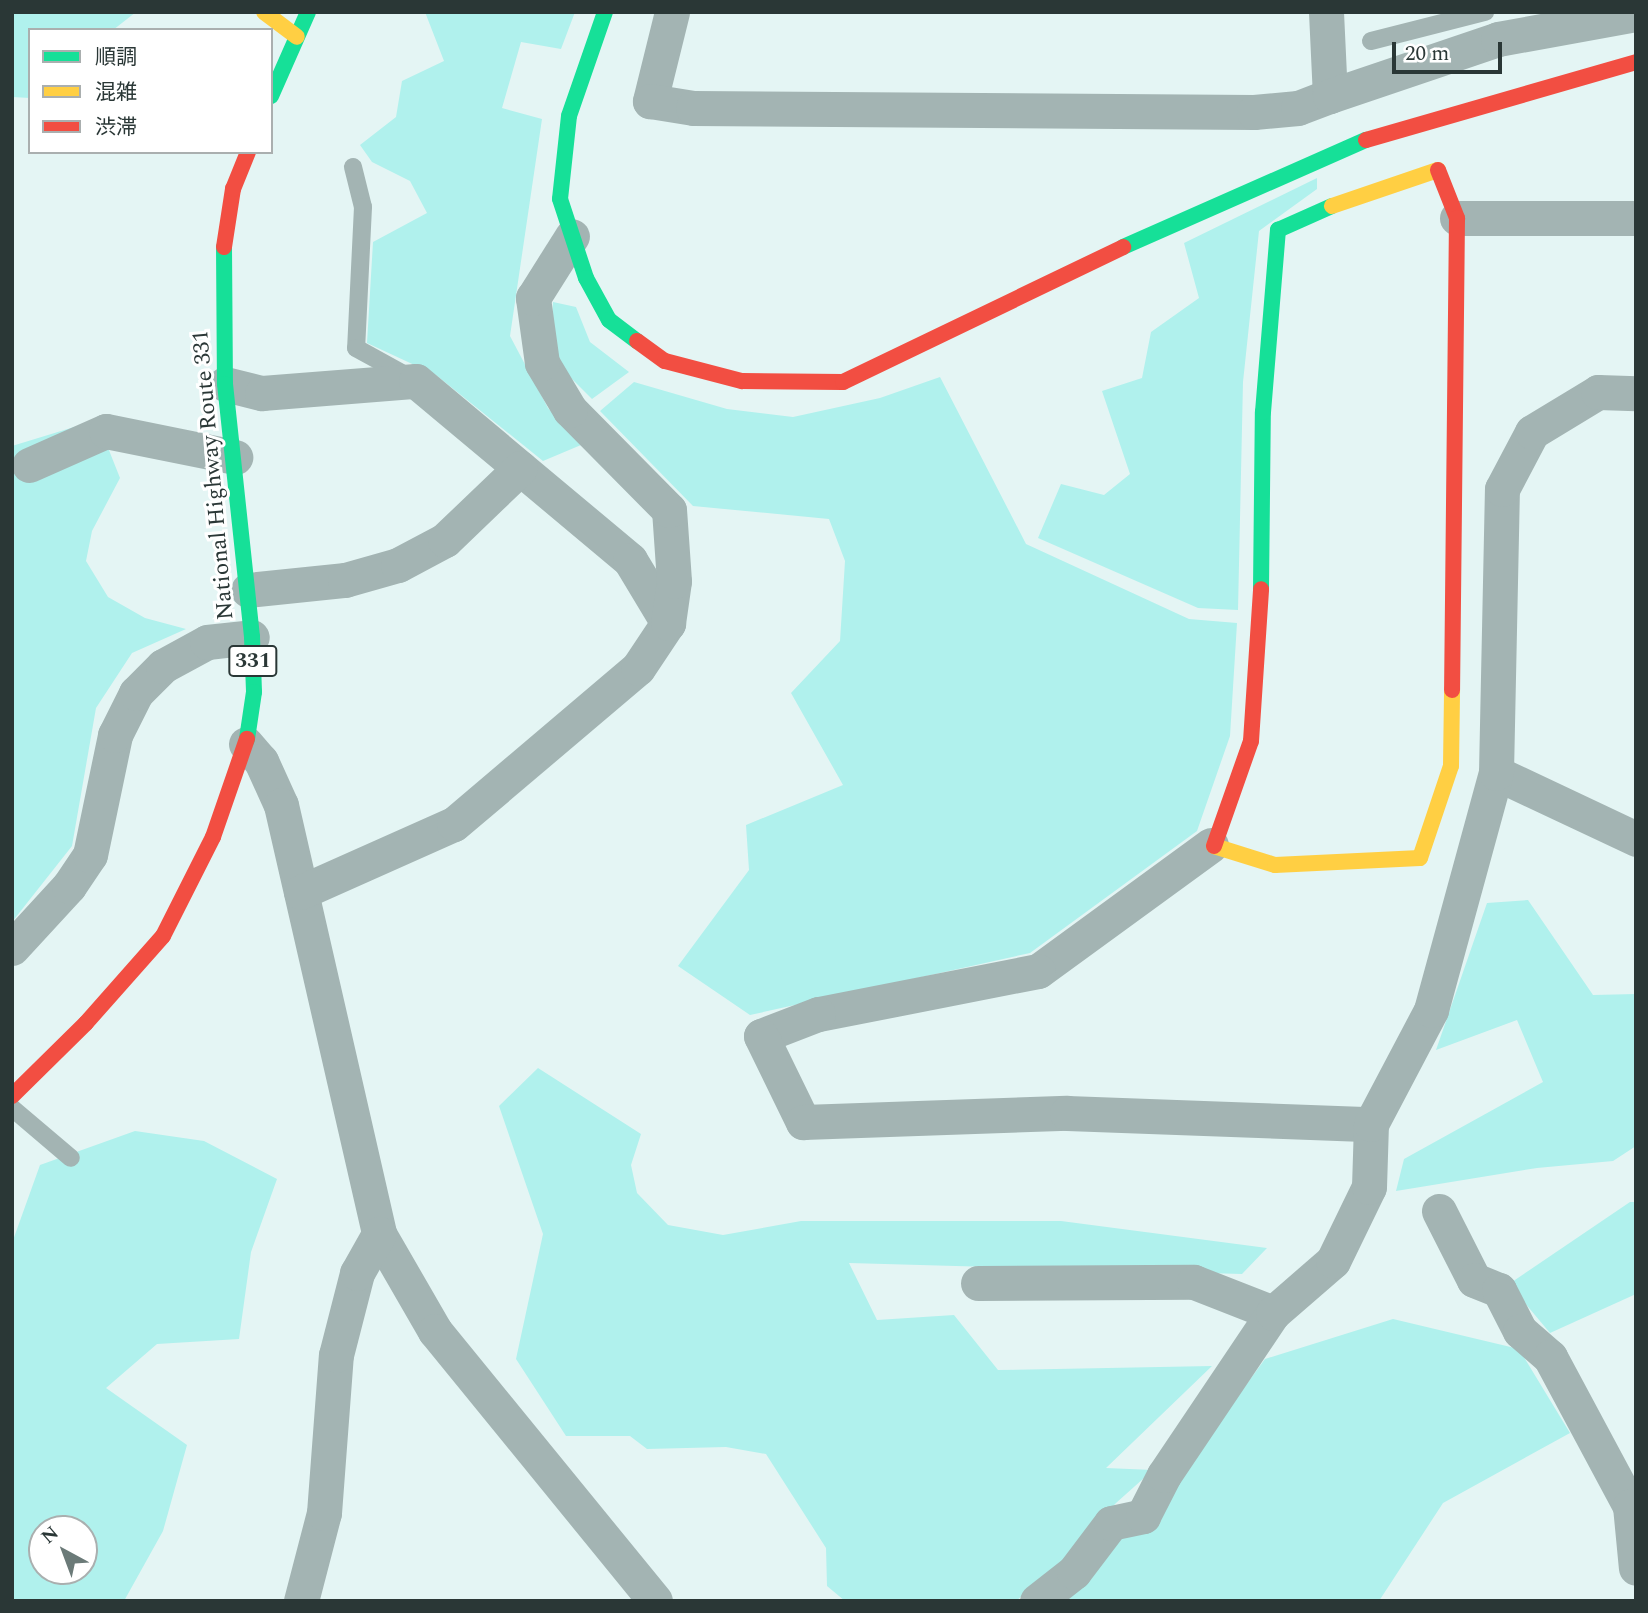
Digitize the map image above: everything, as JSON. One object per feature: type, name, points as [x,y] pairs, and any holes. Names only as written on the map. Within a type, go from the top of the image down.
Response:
[{"type":"main road","points":[[264,12],[297,37]]},
{"type":"main road","points":[[273,91],[308,12]]},
{"type":"main road","points":[[605,12],[569,117],[560,199],[586,278],[609,320],[665,361],[742,381],[843,382],[1123,247],[1376,136],[1636,62]]},
{"type":"main road","name":"National Highway Route 331","points":[[12,1096],[86,1023],[163,936],[213,837],[246,744],[254,692],[253,637],[225,384],[223,244],[233,189],[247,154]]},
{"type":"main road","points":[[1438,170],[1457,218],[1451,766],[1420,858],[1275,865],[1211,845],[1251,741],[1261,612],[1263,412],[1278,230],[1355,195],[1438,170]]},
{"type":"street","points":[[672,12],[650,101],[693,108],[1254,113],[1298,108],[1498,39],[1636,14]]},
{"type":"street","points":[[1326,12],[1330,96]]},
{"type":"street","points":[[1457,218],[1636,218]]},
{"type":"street","points":[[301,892],[454,824],[638,668],[668,624],[674,581],[668,510],[570,410],[542,363],[533,298],[572,236]]},
{"type":"street","points":[[225,384],[262,393],[416,381],[630,560],[668,624]]},
{"type":"street","points":[[1037,1601],[1074,1572],[1111,1523],[1143,1516],[1164,1475],[1273,1312],[1333,1261],[1370,1187],[1371,1124],[1431,1010],[1496,773],[1502,489],[1532,432],[1598,392],[1636,393]]},
{"type":"street","points":[[29,465],[106,431],[235,457]]},
{"type":"street","points":[[248,590],[345,580],[398,565],[445,540],[520,468]]},
{"type":"street","points":[[12,948],[69,886],[90,855],[115,735],[136,693],[163,666],[207,642],[253,637]]},
{"type":"street","points":[[246,744],[261,761],[281,805],[379,1234],[435,1331],[655,1601]]},
{"type":"street","points":[[1496,773],[1636,839]]},
{"type":"street","points":[[1211,845],[1038,971],[818,1014],[761,1036],[803,1122],[1067,1113],[1371,1124]]},
{"type":"street","points":[[1439,1210],[1474,1280],[1499,1290],[1520,1331],[1550,1357],[1630,1506],[1636,1568]]},
{"type":"street","points":[[307,1599],[324,1513],[336,1355],[357,1273],[379,1234]]},
{"type":"street","points":[[978,1283],[1194,1282],[1273,1312]]},
{"type":"lane","points":[[1371,41],[1485,12]]},
{"type":"lane","points":[[353,167],[363,207],[356,348],[416,381]]},
{"type":"lane","points":[[12,1108],[71,1158]]},
{"type":"shaded area","points":[[12,12],[136,12],[116,28],[28,28],[28,98],[12,97]]},
{"type":"shaded area","points":[[425,12],[575,12],[561,49],[521,42],[502,108],[542,119],[510,336],[548,408],[581,445],[543,461],[436,375],[367,343],[373,242],[427,213],[410,181],[372,162],[360,145],[396,117],[402,81],[444,61]]},
{"type":"shaded area","points":[[1317,178],[1317,189],[1259,231],[1243,382],[1238,610],[1198,608],[1038,538],[1061,484],[1104,495],[1130,474],[1102,391],[1142,378],[1151,332],[1199,298],[1184,243]]},
{"type":"shaded area","points":[[553,302],[576,307],[590,342],[629,372],[592,399],[563,370],[551,335]]},
{"type":"shaded area","points":[[940,377],[1026,544],[1189,619],[1237,623],[1230,736],[1197,831],[1030,953],[750,1015],[678,966],[749,870],[746,825],[843,785],[791,693],[840,641],[845,561],[829,519],[693,506],[600,411],[634,382],[727,409],[793,417],[880,398]]},
{"type":"shaded area","points":[[97,420],[120,478],[92,531],[86,561],[108,597],[145,618],[186,629],[132,653],[96,708],[72,846],[12,922],[12,446]]},
{"type":"shaded area","points":[[1528,900],[1593,995],[1636,994],[1636,1146],[1613,1161],[1537,1168],[1396,1191],[1404,1159],[1543,1082],[1517,1020],[1436,1050],[1487,903]]},
{"type":"shaded area","points":[[538,1068],[641,1134],[631,1165],[637,1193],[668,1225],[723,1235],[801,1221],[1061,1221],[1267,1248],[1242,1274],[849,1263],[877,1320],[954,1315],[998,1370],[1212,1366],[1106,1468],[1153,1470],[1116,1503],[1068,1556],[1016,1601],[845,1601],[827,1586],[826,1548],[766,1454],[726,1447],[647,1449],[630,1436],[566,1436],[516,1359],[543,1234],[499,1106]]},
{"type":"shaded area","points":[[135,1131],[204,1141],[277,1179],[251,1252],[239,1339],[157,1344],[106,1388],[187,1445],[163,1531],[124,1601],[12,1601],[12,1243],[40,1165]]},
{"type":"shaded area","points":[[1630,1202],[1636,1202],[1636,1294],[1550,1333],[1509,1284]]},
{"type":"shaded area","points":[[1393,1319],[1519,1349],[1570,1433],[1443,1503],[1379,1601],[1061,1601],[1091,1579],[1123,1533],[1159,1525],[1178,1478],[1265,1359]]},
{"type":"traffic: fast","points":[[273,91],[308,12]]},
{"type":"traffic: fast","points":[[605,12],[569,116],[560,199],[586,278],[609,320],[637,341]]},
{"type":"traffic: fast","points":[[1123,247],[1366,140]]},
{"type":"traffic: fast","points":[[1261,589],[1263,412],[1278,230],[1332,206]]},
{"type":"traffic: fast","points":[[224,247],[225,384],[252,637],[254,692],[247,739]]},
{"type":"traffic: slow","points":[[264,12],[297,37]]},
{"type":"traffic: slow","points":[[1332,206],[1438,170]]},
{"type":"traffic: slow","points":[[1214,846],[1275,865],[1420,858],[1451,766],[1452,690]]},
{"type":"traffic: jam","points":[[1366,140],[1636,62]]},
{"type":"traffic: jam","points":[[224,247],[233,189],[247,154]]},
{"type":"traffic: jam","points":[[1438,170],[1457,218],[1452,690]]},
{"type":"traffic: jam","points":[[637,341],[665,361],[742,381],[843,382],[1123,247]]},
{"type":"traffic: jam","points":[[1214,846],[1251,741],[1261,589]]},
{"type":"traffic: jam","points":[[12,1096],[86,1023],[163,936],[213,837],[247,739]]}]
